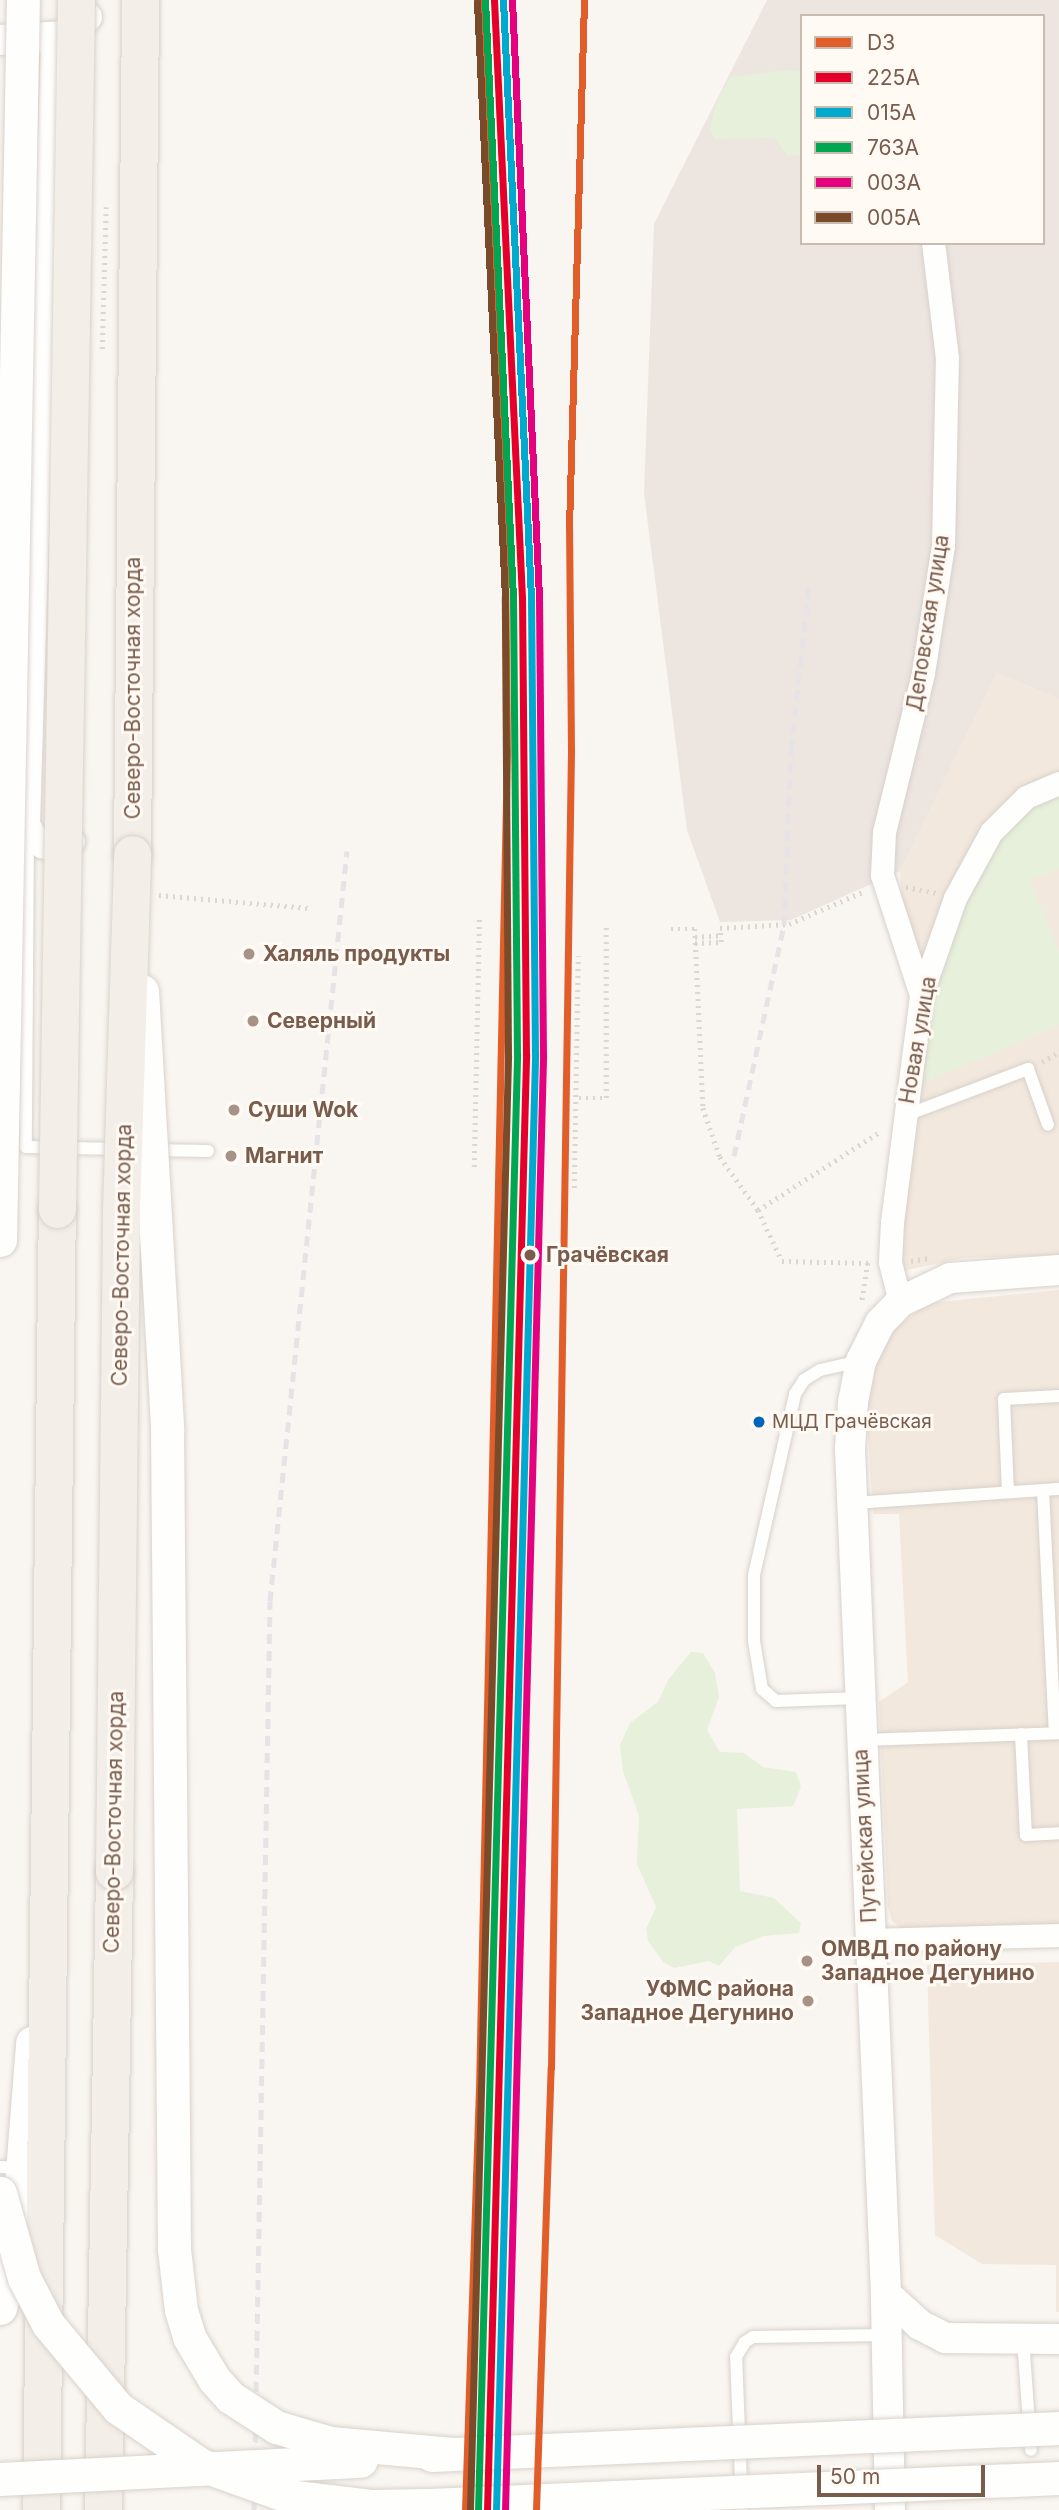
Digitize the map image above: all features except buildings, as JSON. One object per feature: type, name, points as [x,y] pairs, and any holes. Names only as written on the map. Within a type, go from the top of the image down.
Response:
[{"type":"main road","points":[[0,1240],[23,0]]},
{"type":"main road","name":"Северо-Восточная хорда","points":[[103,2510],[114,1871],[121,1210],[132,853],[140,0]]},
{"type":"main road","points":[[41,2510],[52,1678],[84,7]]},
{"type":"main road","points":[[132,853],[167,1429],[174,2249],[181,2310],[189,2337],[214,2379],[230,2397],[276,2427],[330,2443],[453,2454]]},
{"type":"main road","points":[[0,2308],[16,2248],[11,2168],[50,1829]]},
{"type":"main road","points":[[0,2193],[20,2268],[48,2323],[118,2408],[201,2465],[244,2484],[287,2496],[360,2505],[428,2505],[1059,2478]]},
{"type":"main road","points":[[0,2479],[453,2454],[1059,2428]]},
{"type":"street","points":[[51,40],[34,434],[27,824],[34,841],[58,849],[74,841],[80,824],[84,7]]},
{"type":"street","points":[[0,40],[51,40],[77,30],[84,7]]},
{"type":"street","name":"Деповская улица","points":[[922,995],[884,883],[884,832],[923,673],[943,546],[947,358],[933,245]]},
{"type":"street","name":"Новая улица","points":[[900,1302],[890,1262],[904,1116],[922,995],[956,898],[974,860],[1007,812],[1026,797],[1059,783]]},
{"type":"street","points":[[900,1302],[950,1278],[1059,1270]]},
{"type":"street","name":"Путейская улица","points":[[890,2510],[886,2294],[860,1740],[850,1448],[861,1361],[880,1323],[900,1302]]},
{"type":"street","points":[[869,1940],[1059,1935]]},
{"type":"street","points":[[886,2294],[920,2325],[945,2338],[1059,2339]]},
{"type":"lane","points":[[0,436],[34,434],[61,439],[72,434],[83,418]]},
{"type":"lane","points":[[27,824],[26,1147],[208,1152]]},
{"type":"lane","points":[[904,1116],[1028,1069],[1048,1125]]},
{"type":"lane","points":[[859,1698],[776,1701],[762,1689],[754,1641],[754,1575],[794,1394],[804,1380],[820,1370],[861,1361]]},
{"type":"lane","points":[[1008,1492],[1004,1399],[1059,1396]]},
{"type":"lane","points":[[852,1503],[1059,1489]]},
{"type":"lane","points":[[860,1740],[1057,1733],[1043,1490]]},
{"type":"lane","points":[[1021,1734],[1026,1835],[1059,1833]]},
{"type":"lane","points":[[742,2510],[736,2357],[745,2342],[753,2337],[886,2334]]},
{"type":"lane","points":[[1023,2339],[1031,2450]]},
{"type":"path","points":[[695,940],[721,942],[720,928],[789,924],[884,883],[956,898]]},
{"type":"path","points":[[156,894],[308,908]]},
{"type":"path","points":[[474,1167],[479,918]]},
{"type":"path","points":[[579,1098],[606,1098],[607,927]]},
{"type":"path","points":[[671,929],[695,929],[704,1108],[720,1157],[758,1210],[782,1261],[868,1263],[862,1302]]},
{"type":"path","points":[[574,1188],[579,1098],[578,956]]},
{"type":"path","points":[[758,1210],[904,1116]]},
{"type":"shaded area","points":[[767,0],[1059,0],[1059,699],[997,673],[900,871],[791,920],[720,922],[687,830],[644,493],[654,224]]},
{"type":"shaded area","points":[[997,673],[1059,699],[1059,1255],[964,1258],[902,1271],[880,1256],[909,1002],[900,871]]},
{"type":"shaded area","points":[[1059,1290],[1059,1924],[904,1930],[892,1921],[888,1907],[879,1702],[908,1682],[899,1514],[873,1514],[866,1406],[873,1372],[889,1333],[929,1303]]},
{"type":"shaded area","points":[[1059,1962],[1059,2312],[1056,2312],[1056,2265],[982,2264],[935,2235],[927,1965]]},
{"type":"green space","points":[[787,70],[800,72],[800,155],[788,156],[774,138],[715,139],[710,129],[715,106],[730,77]]},
{"type":"green space","points":[[1059,790],[1059,869],[1030,880],[1059,951],[1059,1025],[920,1084],[937,978],[967,887],[998,834],[1030,801]]},
{"type":"green space","points":[[691,1652],[703,1653],[715,1673],[719,1697],[707,1730],[720,1752],[744,1753],[763,1767],[796,1772],[801,1787],[793,1806],[737,1809],[740,1891],[774,1898],[801,1923],[799,1933],[764,1936],[735,1947],[719,1966],[709,1961],[674,1968],[663,1962],[648,1941],[646,1929],[656,1907],[637,1864],[639,1816],[623,1771],[620,1745],[630,1723],[658,1702],[668,1680]]},
{"type":"railway","points":[[734,1156],[784,925],[791,750],[809,585]]},
{"type":"railway","points":[[254,2510],[270,1601],[347,851]]},
{"type":"transit line","name":"D3","points":[[465,2510],[479,2091],[507,751],[504,467],[480,0]]},
{"type":"transit line","name":"763А","points":[[478,2510],[517,1055],[513,598],[485,0]]},
{"type":"transit line","name":"225А","points":[[487,2510],[526,1055],[522,598],[494,0]]},
{"type":"transit line","name":"015А","points":[[496,2510],[535,1055],[531,598],[503,0]]},
{"type":"transit line","name":"003А","points":[[505,2510],[543,1055],[539,597],[512,0]]},
{"type":"transit line","name":"D3","points":[[536,2510],[551,2068],[571,750],[569,528],[584,0]]},
{"type":"transit line","name":"005А","points":[[470,2510],[508,1055],[505,598],[477,1]]},
{"type":"place","name":"Халяль продукты","points":[[249,954]]},
{"type":"place","name":"Северный","points":[[253,1021]]},
{"type":"place","name":"Суши Wok","points":[[234,1110]]},
{"type":"place","name":"Магнит","points":[[231,1156]]},
{"type":"place","name":"Грачёвская","points":[[530,1255]]},
{"type":"place","name":"МЦД Грачёвская","points":[[759,1422]]},
{"type":"place","name":"ОМВД по району Западное Дегунино","points":[[807,1961]]},
{"type":"place","name":"УФМС района Западное Дегунино","points":[[808,2001]]}]
